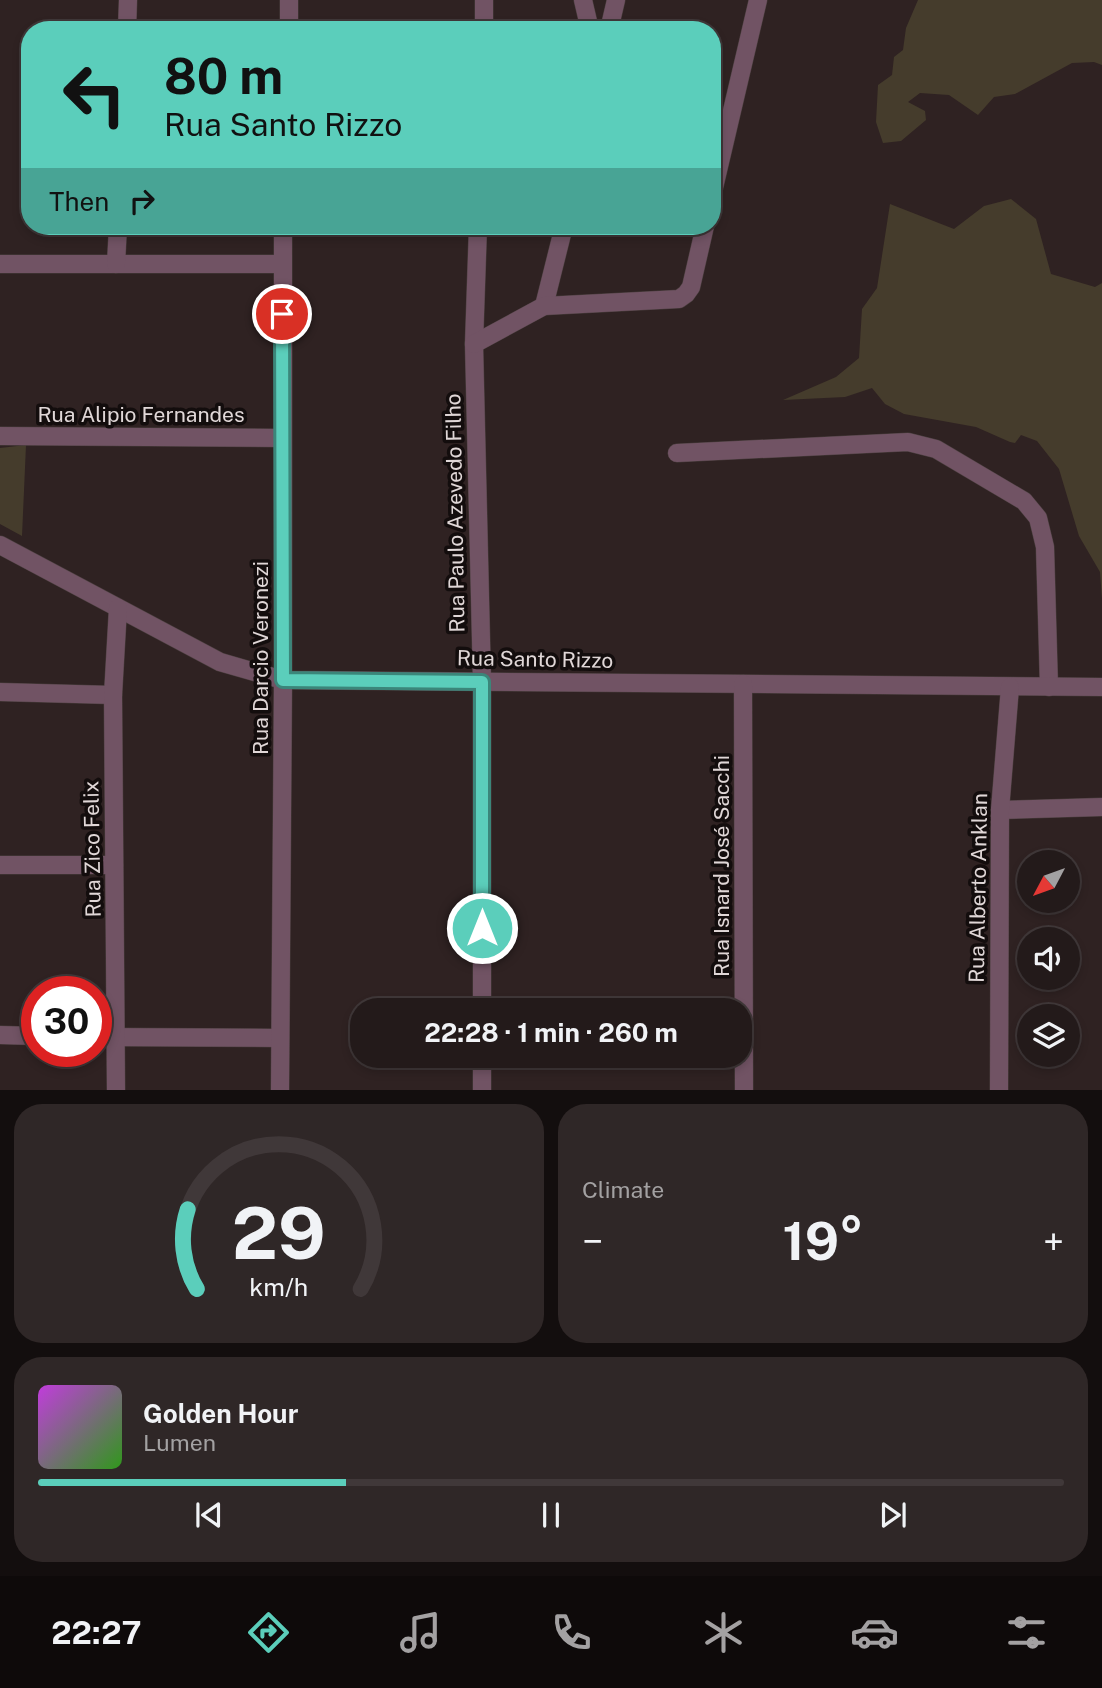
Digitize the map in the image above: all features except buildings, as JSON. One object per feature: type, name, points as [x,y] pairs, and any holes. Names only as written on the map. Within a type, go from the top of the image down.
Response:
[{"type":"street","points":[[127,21],[128,0]]},
{"type":"street","points":[[289,0],[289,21]]},
{"type":"street","points":[[484,0],[484,21]]},
{"type":"street","points":[[583,0],[588,21]]},
{"type":"street","points":[[611,21],[616,0]]},
{"type":"street","points":[[721,158],[758,0]]},
{"type":"street","points":[[116,264],[118,235]]},
{"type":"street","name":"Rua Darcio Veronezi","points":[[279,1090],[283,680],[283,235]]},
{"type":"street","name":"Rua Paulo Azevedo Filho","points":[[478,235],[474,344],[482,682],[482,998]]},
{"type":"street","points":[[544,306],[562,235]]},
{"type":"street","points":[[474,344],[544,306],[679,299],[691,287],[703,235]]},
{"type":"street","points":[[0,264],[282,264]]},
{"type":"street","name":"Rua Alipio Fernandes","points":[[0,436],[282,438]]},
{"type":"street","points":[[677,453],[908,442],[936,449],[1024,501],[1038,518],[1045,547],[1049,687]]},
{"type":"street","name":"Rua Santo Rizzo","points":[[0,545],[220,662],[283,680],[1102,687]]},
{"type":"street","name":"Rua Zico Felix","points":[[116,1090],[113,695],[118,608]]},
{"type":"street","name":"Rua Isnard José Sacchi","points":[[743,684],[744,1090]]},
{"type":"street","name":"Rua Alberto Anklan","points":[[999,1090],[1000,810],[1010,687]]},
{"type":"street","points":[[0,692],[113,695]]},
{"type":"street","points":[[1000,810],[1102,807]]},
{"type":"street","points":[[0,865],[114,865]]},
{"type":"street","points":[[0,1035],[21,1036]]},
{"type":"street","points":[[112,1037],[280,1038]]},
{"type":"street","points":[[482,1068],[482,1090]]},
{"type":"shaded area","points":[[918,0],[1102,0],[1102,65],[1094,62],[1072,63],[1015,94],[994,97],[978,115],[949,95],[920,93],[908,102],[925,111],[926,120],[901,141],[883,143],[876,122],[878,85],[892,75],[894,57],[903,50],[906,28]]},
{"type":"shaded area","points":[[1011,199],[1036,219],[1051,274],[1095,287],[1102,283],[1102,599],[1100,572],[1079,536],[1059,469],[1037,441],[1021,435],[1015,443],[1010,442],[976,427],[904,414],[885,404],[872,388],[845,397],[783,400],[836,377],[859,358],[862,309],[877,288],[890,204],[954,229],[984,206]]},
{"type":"shaded area","points":[[26,445],[22,536],[0,524],[0,448]]},
{"type":"route","points":[[282,314],[283,680],[482,682],[482,928]]}]
